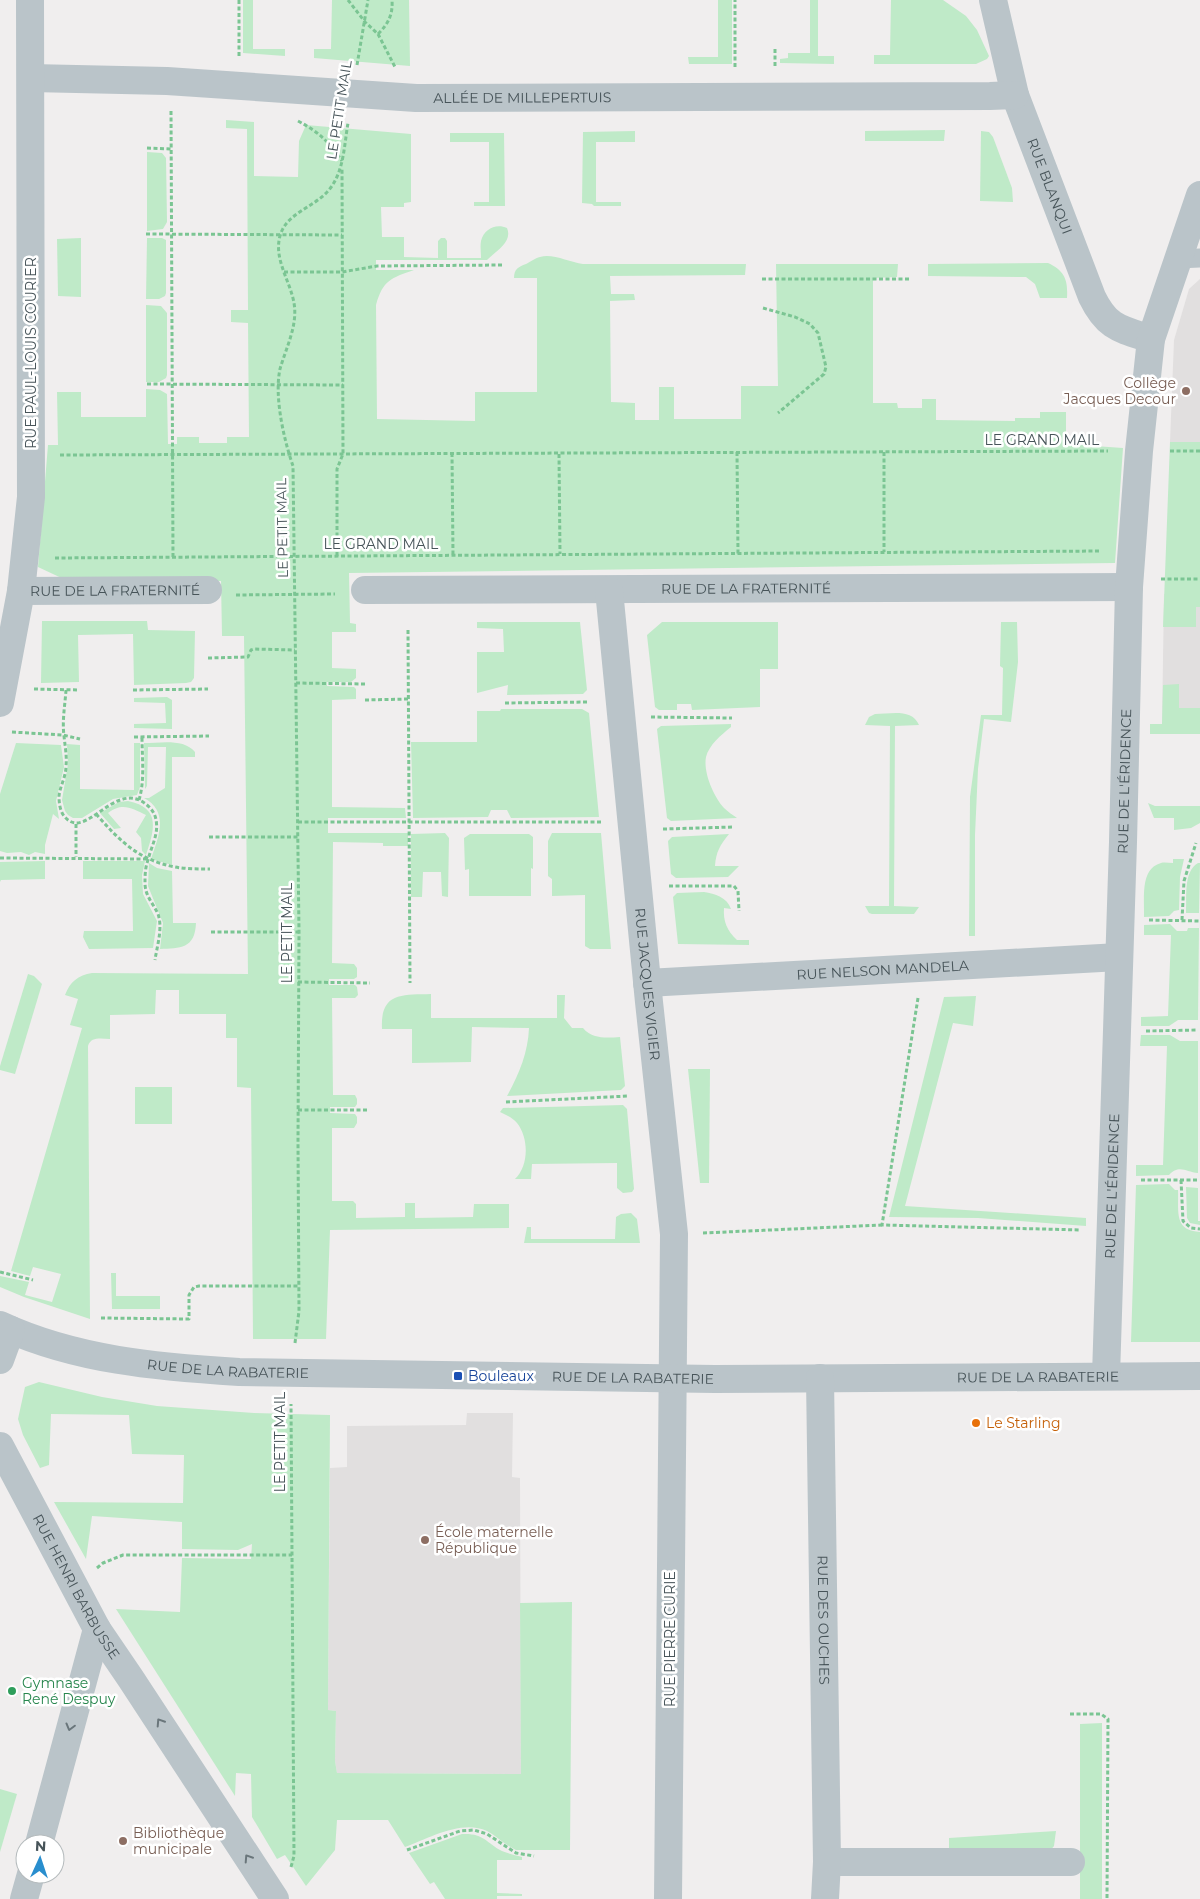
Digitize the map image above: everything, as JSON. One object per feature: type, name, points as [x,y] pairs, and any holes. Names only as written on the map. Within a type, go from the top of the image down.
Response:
[{"type":"street","name":"RUE PAUL-LOUIS COURIER","points":[[1,696],[21,591],[31,497],[30,0]]},
{"type":"street","name":"RUE BLANQUI","points":[[993,0],[1015,94],[1092,297],[1099,312],[1107,322],[1122,330],[1151,339]]},
{"type":"street","name":"ALLÉE DE MILLEPERTUIS","points":[[31,78],[135,79],[416,98],[990,96],[1015,94]]},
{"type":"street","name":"RUE DE L'ÉRIDENCE","points":[[1106,1376],[1131,551],[1151,339],[1189,259],[1200,195]]},
{"type":"street","name":"RUE DE LA FRATERNITÉ","points":[[365,590],[1129,588]]},
{"type":"street","name":"RUE DE LA FRATERNITÉ","points":[[21,591],[174,590],[218,592]]},
{"type":"street","name":"RUE JACQUES VIGIER","points":[[609,590],[647,983],[674,1234],[672,1378]]},
{"type":"street","name":"RUE NELSON MANDELA","points":[[647,983],[1119,957]]},
{"type":"street","name":"RUE DE LA RABATERIE","points":[[5,1328],[55,1346],[114,1360],[171,1368],[290,1374],[672,1378],[1200,1376]]},
{"type":"street","points":[[0,1360],[5,1328]]},
{"type":"street","name":"RUE PIERRE CURIE","points":[[668,1899],[672,1378]]},
{"type":"street","name":"RUE DES OUCHES","points":[[820,1378],[825,1899]]},
{"type":"street","name":"RUE HENRI BARBUSSE","points":[[0,1446],[97,1630],[132,1679],[275,1899]]},
{"type":"street","points":[[42,1834],[97,1630]]},
{"type":"street","points":[[826,1862],[1071,1862]]},
{"type":"street","points":[[24,1899],[28,1884]]},
{"type":"path","points":[[239,0],[239,58]]},
{"type":"path","points":[[348,0],[364,22],[378,34],[397,69]]},
{"type":"path","name":"LE PETIT MAIL","points":[[289,1873],[294,1856],[290,1374],[299,1311],[299,932],[293,466],[288,454],[278,399],[280,372],[295,316],[294,303],[278,249],[280,234],[286,221],[328,191],[342,167],[368,0]]},
{"type":"path","points":[[378,34],[387,25],[392,14],[392,0]]},
{"type":"path","points":[[735,0],[735,69]]},
{"type":"path","points":[[775,49],[775,68]]},
{"type":"path","points":[[171,111],[174,590]]},
{"type":"path","points":[[298,121],[324,137],[342,161]]},
{"type":"path","points":[[147,148],[171,149]]},
{"type":"path","points":[[337,556],[337,469],[343,454],[342,167]]},
{"type":"path","points":[[146,234],[342,235]]},
{"type":"path","points":[[284,272],[342,272],[376,266],[503,265]]},
{"type":"path","points":[[762,280],[911,279]]},
{"type":"path","points":[[763,308],[795,316],[810,324],[818,333],[826,367],[824,374],[778,413]]},
{"type":"path","points":[[147,384],[172,386],[343,385]]},
{"type":"path","name":"LE GRAND MAIL","points":[[32,452],[55,455],[172,455],[1200,451]]},
{"type":"path","points":[[737,452],[738,553]]},
{"type":"path","points":[[884,452],[884,552]]},
{"type":"path","points":[[452,453],[453,555]]},
{"type":"path","points":[[559,454],[560,554]]},
{"type":"path","name":"LE GRAND MAIL","points":[[25,558],[1131,551]]},
{"type":"path","points":[[218,592],[338,594]]},
{"type":"path","points":[[408,630],[410,983]]},
{"type":"path","points":[[208,658],[248,657],[251,650],[254,649],[295,650]]},
{"type":"path","points":[[296,683],[365,684]]},
{"type":"path","points":[[134,690],[208,689]]},
{"type":"path","points":[[66,690],[64,735],[67,765],[59,797],[64,817],[76,824],[87,821],[113,802],[131,799],[139,800],[153,812],[156,819],[156,836],[148,859],[145,876],[145,890],[160,923],[155,960]]},
{"type":"path","points":[[1,696],[79,690]]},
{"type":"path","points":[[365,700],[409,699]]},
{"type":"path","points":[[505,703],[593,702]]},
{"type":"path","points":[[651,717],[732,718]]},
{"type":"path","points":[[12,732],[64,735],[80,739]]},
{"type":"path","points":[[134,737],[208,736]]},
{"type":"path","points":[[139,800],[143,778],[142,737]]},
{"type":"path","points":[[96,814],[122,842],[148,859],[176,868],[210,869]]},
{"type":"path","points":[[298,822],[604,822]]},
{"type":"path","points":[[76,824],[76,858]]},
{"type":"path","points":[[663,829],[733,826]]},
{"type":"path","points":[[209,837],[298,837]]},
{"type":"path","points":[[1182,920],[1184,881],[1196,843]]},
{"type":"path","points":[[0,858],[148,859]]},
{"type":"path","points":[[668,886],[734,886],[738,891],[739,911]]},
{"type":"path","points":[[1144,920],[1199,921]]},
{"type":"path","points":[[211,932],[299,932]]},
{"type":"path","points":[[882,1226],[916,1003],[931,966]]},
{"type":"path","points":[[298,982],[370,983]]},
{"type":"path","points":[[1141,1031],[1198,1030]]},
{"type":"path","points":[[506,1102],[630,1096]]},
{"type":"path","points":[[298,1110],[369,1110]]},
{"type":"path","points":[[1136,1180],[1198,1180]]},
{"type":"path","points":[[1181,1180],[1183,1221],[1191,1228],[1200,1228]]},
{"type":"path","points":[[674,1234],[882,1226],[1111,1230]]},
{"type":"path","points":[[0,1272],[33,1280]]},
{"type":"path","points":[[101,1318],[189,1319],[189,1295],[194,1287],[299,1286]]},
{"type":"path","points":[[78,1591],[94,1570],[103,1563],[123,1555],[292,1554]]},
{"type":"path","points":[[1070,1714],[1101,1714],[1108,1719],[1107,1899]]},
{"type":"path","points":[[407,1850],[460,1831],[474,1830],[487,1834],[506,1849],[534,1856]]},
{"type":"shaded area","name":"Collège Jacques Decour","points":[[1200,279],[1200,442],[1170,442],[1174,340],[1189,289]]},
{"type":"shaded area","points":[[1164,594],[1200,594],[1200,724],[1162,724]]},
{"type":"shaded area","name":"École maternelle République","points":[[467,1413],[513,1413],[512,1477],[520,1478],[521,1774],[337,1773],[335,1761],[336,1711],[328,1710],[330,1468],[347,1467],[347,1426],[466,1425]]},
{"type":"green space","points":[[243,0],[253,0],[253,49],[285,49],[285,56],[243,53]]},
{"type":"green space","points":[[332,0],[409,0],[410,66],[314,58],[314,49],[331,49]]},
{"type":"green space","points":[[718,0],[732,0],[732,64],[689,64],[688,57],[718,57]]},
{"type":"green space","points":[[810,0],[818,0],[818,56],[834,56],[834,64],[780,63],[780,59],[788,58],[788,53],[810,53]]},
{"type":"green space","points":[[891,0],[943,0],[966,16],[977,30],[989,56],[987,59],[976,64],[874,64],[874,55],[890,55]]},
{"type":"green space","points":[[226,120],[254,122],[254,176],[298,177],[299,141],[306,125],[411,134],[411,202],[404,203],[404,207],[381,207],[382,237],[404,237],[404,257],[438,258],[438,241],[441,238],[445,238],[447,241],[447,258],[481,258],[481,241],[485,233],[491,228],[499,226],[507,228],[508,238],[506,242],[487,260],[376,260],[376,270],[414,270],[389,281],[382,290],[376,305],[377,419],[475,421],[475,392],[537,392],[537,278],[514,278],[517,269],[538,258],[550,256],[583,264],[746,264],[745,275],[610,276],[611,294],[634,294],[635,300],[610,301],[611,402],[635,403],[635,420],[659,420],[659,387],[674,387],[674,419],[741,419],[741,386],[778,386],[776,264],[898,264],[897,277],[873,278],[873,403],[897,403],[898,408],[922,408],[922,399],[936,399],[936,420],[1015,421],[1015,418],[1040,418],[1040,412],[1066,412],[1066,444],[1123,448],[1115,563],[349,573],[350,623],[356,624],[356,632],[332,632],[332,668],[356,669],[356,678],[351,682],[327,682],[327,686],[354,687],[356,689],[356,699],[332,700],[332,807],[405,808],[406,818],[328,818],[328,833],[408,833],[408,846],[383,846],[383,843],[333,842],[332,963],[354,964],[357,968],[357,977],[354,979],[329,979],[329,985],[355,985],[358,995],[355,998],[332,998],[333,1095],[355,1095],[357,1104],[355,1107],[330,1107],[330,1113],[355,1114],[357,1123],[354,1128],[332,1128],[332,1201],[353,1201],[356,1204],[356,1218],[405,1217],[405,1203],[415,1203],[415,1218],[473,1217],[474,1204],[509,1204],[509,1228],[330,1230],[326,1339],[253,1339],[251,1088],[237,1087],[237,1038],[226,1038],[226,1014],[179,1014],[179,990],[156,990],[155,1014],[110,1015],[110,1039],[94,1039],[88,1046],[90,1319],[0,1287],[0,1276],[29,1282],[25,1295],[52,1302],[61,1274],[33,1267],[30,1276],[11,1271],[82,1028],[70,1025],[78,999],[65,995],[69,986],[79,977],[92,973],[248,974],[244,636],[222,636],[221,581],[70,582],[38,567],[48,445],[58,445],[57,392],[81,392],[81,417],[146,417],[146,389],[160,390],[167,394],[168,444],[177,444],[177,437],[199,437],[199,443],[227,443],[227,437],[249,437],[248,323],[231,322],[231,310],[248,310],[247,129],[226,128]]},
{"type":"green space","points":[[945,130],[944,141],[865,141],[865,131]]},
{"type":"green space","points":[[635,131],[635,142],[596,142],[596,202],[621,202],[621,206],[594,206],[582,203],[583,132]]},
{"type":"green space","points":[[981,131],[989,132],[993,137],[1012,188],[1013,202],[980,201]]},
{"type":"green space","points":[[450,133],[504,133],[505,206],[474,206],[474,202],[489,202],[489,142],[450,142]]},
{"type":"green space","points":[[147,152],[162,153],[166,158],[167,222],[163,229],[147,231]]},
{"type":"green space","points":[[81,238],[81,297],[58,296],[57,239]]},
{"type":"green space","points":[[147,238],[162,238],[166,240],[166,293],[165,296],[159,299],[146,299]]},
{"type":"green space","points":[[1048,263],[1062,273],[1067,286],[1067,298],[1040,298],[1035,284],[1026,277],[928,276],[928,264]]},
{"type":"green space","points":[[146,305],[161,306],[167,313],[167,375],[166,378],[159,382],[146,382]]},
{"type":"green space","points":[[1170,442],[1200,442],[1200,607],[1196,607],[1196,627],[1163,627]]},
{"type":"green space","points":[[42,621],[147,621],[148,630],[195,631],[194,678],[191,682],[186,683],[134,685],[133,634],[78,635],[79,682],[41,683]]},
{"type":"green space","points":[[477,622],[580,622],[587,690],[583,694],[507,695],[508,685],[477,693],[477,652],[504,652],[503,629],[477,628]]},
{"type":"green space","points":[[662,622],[778,622],[778,669],[760,669],[760,707],[692,710],[691,704],[677,704],[677,710],[659,710],[655,707],[647,635]]},
{"type":"green space","points":[[1001,622],[1017,622],[1018,662],[1011,722],[984,719],[978,769],[975,835],[975,936],[969,936],[970,797],[981,715],[1002,715],[1003,668],[1000,666]]},
{"type":"green space","points":[[1179,684],[1179,708],[1200,708],[1200,734],[1150,734],[1150,724],[1162,724],[1163,685]]},
{"type":"green space","points":[[167,697],[172,700],[172,729],[134,728],[134,724],[166,723],[165,703],[134,702],[134,698]]},
{"type":"green space","points":[[501,709],[582,709],[589,713],[599,817],[511,818],[507,810],[491,810],[488,817],[413,818],[411,742],[477,742],[477,711],[500,711]]},
{"type":"green space","points":[[875,714],[906,714],[916,720],[919,725],[895,726],[894,906],[919,907],[914,914],[872,914],[869,913],[865,906],[889,906],[890,726],[865,725],[869,717]]},
{"type":"green space","points":[[731,724],[731,727],[710,748],[706,757],[706,770],[717,798],[724,808],[737,818],[671,821],[667,818],[657,729],[661,726]]},
{"type":"green space","points":[[16,743],[61,745],[64,767],[56,801],[59,819],[53,814],[45,845],[45,854],[35,852],[29,855],[21,852],[7,853],[0,851],[0,794]]},
{"type":"green space","points":[[134,743],[140,743],[140,787],[137,795],[113,799],[82,818],[73,818],[68,815],[62,800],[68,764],[67,744],[80,745],[80,789],[134,790]]},
{"type":"green space","points":[[144,743],[178,743],[185,745],[195,752],[195,757],[172,757],[172,865],[151,859],[157,843],[160,826],[157,810],[144,798],[149,798],[165,788],[166,747],[148,747],[147,786],[145,789]]},
{"type":"green space","points":[[128,801],[139,804],[151,815],[153,829],[146,855],[142,851],[141,838],[136,832],[146,815],[127,807],[113,810],[108,813],[121,828],[114,829],[100,813],[119,802]]},
{"type":"green space","points":[[1148,803],[1155,806],[1200,806],[1200,823],[1191,828],[1174,830],[1174,818],[1154,818]]},
{"type":"green space","points":[[445,833],[449,838],[448,897],[442,896],[441,872],[423,872],[422,897],[411,897],[411,834]]},
{"type":"green space","points":[[552,833],[601,833],[611,949],[590,949],[585,946],[585,895],[552,896],[552,879],[548,876],[548,841]]},
{"type":"green space","points":[[470,834],[529,834],[533,837],[531,896],[469,896],[469,869],[465,870],[464,838]]},
{"type":"green space","points":[[729,834],[719,849],[715,866],[739,866],[728,877],[676,878],[671,874],[668,841],[672,837]]},
{"type":"green space","points":[[1173,859],[1184,859],[1180,877],[1179,910],[1174,911],[1169,916],[1144,917],[1144,894],[1146,878],[1149,872],[1154,866],[1161,863],[1173,863]]},
{"type":"green space","points":[[45,861],[45,879],[1,880],[0,882],[0,862]]},
{"type":"green space","points":[[83,861],[145,861],[142,875],[143,894],[157,921],[153,948],[89,949],[83,937],[84,931],[133,931],[132,879],[83,879]]},
{"type":"green space","points":[[149,863],[157,868],[172,871],[173,923],[196,923],[193,938],[185,945],[160,949],[163,923],[148,886]]},
{"type":"green space","points":[[1200,863],[1199,913],[1186,913],[1188,879],[1193,867]]},
{"type":"green space","points":[[704,892],[716,895],[727,902],[731,909],[724,908],[724,917],[728,929],[737,940],[749,940],[749,945],[678,944],[673,897],[677,893]]},
{"type":"green space","points":[[1170,924],[1177,931],[1199,928],[1198,1020],[1178,1020],[1169,1026],[1141,1026],[1141,1017],[1168,1016],[1171,935],[1144,935],[1144,925]]},
{"type":"green space","points":[[28,974],[34,976],[42,984],[15,1074],[0,1070],[0,1066]]},
{"type":"green space","points":[[431,994],[431,1018],[557,1018],[557,995],[565,995],[564,1018],[572,1028],[583,1028],[587,1032],[600,1037],[620,1037],[625,1086],[621,1090],[507,1096],[522,1063],[527,1046],[529,1028],[472,1027],[471,1062],[412,1063],[412,1029],[382,1029],[382,1017],[389,1002],[395,998]]},
{"type":"green space","points":[[976,996],[973,1026],[953,1023],[905,1206],[1086,1218],[1086,1226],[978,1218],[889,1217],[944,997]]},
{"type":"green space","points":[[1141,1035],[1170,1035],[1180,1041],[1198,1041],[1198,1173],[1179,1169],[1169,1175],[1136,1176],[1136,1165],[1163,1165],[1167,1046],[1140,1046]]},
{"type":"green space","points":[[688,1069],[710,1069],[709,1183],[700,1183]]},
{"type":"green space","points":[[135,1087],[172,1087],[172,1124],[135,1124]]},
{"type":"green space","points":[[623,1105],[627,1109],[634,1189],[632,1192],[623,1193],[617,1188],[617,1163],[532,1164],[531,1179],[515,1179],[520,1173],[525,1160],[524,1136],[517,1123],[500,1112],[503,1108]]},
{"type":"green space","points":[[1169,1184],[1175,1190],[1178,1190],[1178,1212],[1181,1224],[1191,1231],[1200,1232],[1200,1342],[1131,1342],[1136,1185]]},
{"type":"green space","points":[[1186,1187],[1198,1188],[1198,1221],[1200,1221],[1200,1225],[1190,1223],[1187,1218]]},
{"type":"green space","points":[[631,1213],[637,1219],[640,1243],[524,1243],[527,1227],[531,1227],[531,1239],[615,1239],[616,1217],[621,1214]]},
{"type":"green space","points":[[111,1273],[116,1273],[116,1296],[160,1296],[160,1309],[112,1309]]},
{"type":"green space","points":[[39,1382],[102,1397],[157,1406],[254,1413],[330,1415],[328,1710],[336,1711],[335,1761],[337,1773],[521,1774],[520,1603],[572,1602],[570,1850],[516,1850],[487,1831],[467,1827],[446,1831],[405,1847],[388,1820],[337,1820],[335,1850],[306,1886],[285,1855],[277,1859],[252,1817],[251,1774],[236,1773],[235,1796],[116,1609],[180,1612],[182,1558],[251,1559],[252,1544],[238,1550],[182,1549],[182,1522],[92,1516],[86,1559],[54,1502],[183,1503],[184,1455],[132,1454],[129,1415],[51,1414],[49,1465],[40,1468],[23,1435],[18,1419],[25,1387]]},
{"type":"green space","points":[[1102,1723],[1102,1899],[1080,1899],[1080,1724]]},
{"type":"green space","points":[[0,1789],[17,1794],[0,1852]]},
{"type":"green space","points":[[1056,1831],[1054,1846],[1049,1852],[949,1856],[949,1838]]},
{"type":"green space","points":[[462,1834],[475,1835],[502,1851],[522,1857],[522,1860],[497,1860],[497,1893],[522,1894],[522,1896],[497,1896],[497,1899],[445,1899],[434,1882],[430,1884],[409,1853]]},
{"type":"place","name":"Collège Jacques Decour","points":[[1186,391]]},
{"type":"place","name":"Bouleaux","points":[[458,1376]]},
{"type":"place","name":"Le Starling","points":[[976,1423]]},
{"type":"place","name":"École maternelle République","points":[[425,1540]]},
{"type":"place","name":"Gymnase René Despuy","points":[[12,1691]]},
{"type":"place","name":"Bibliothèque municipale","points":[[123,1841]]}]
